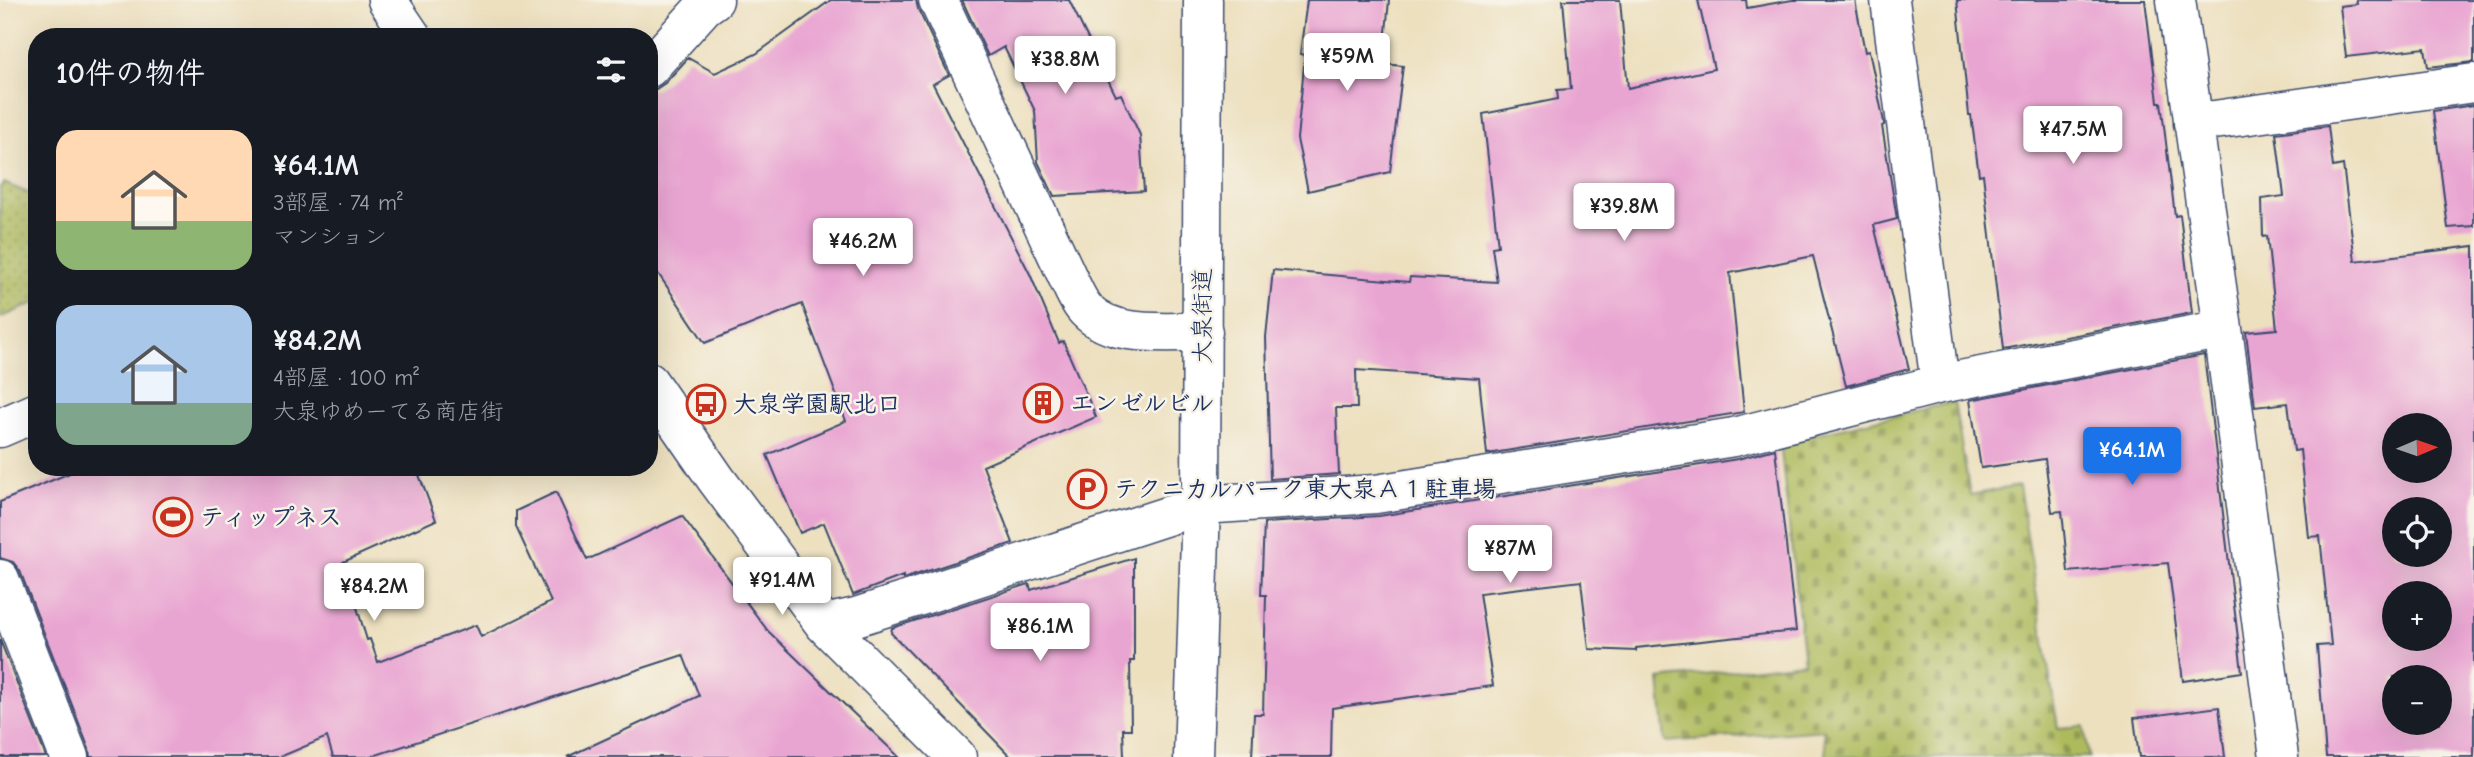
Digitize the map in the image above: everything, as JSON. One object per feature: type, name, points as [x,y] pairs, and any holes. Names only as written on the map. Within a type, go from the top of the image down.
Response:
[{"type":"street","points":[[387,0],[406,28]]},
{"type":"street","points":[[658,58],[704,7],[714,0]]},
{"type":"street","points":[[938,0],[1084,309],[1103,323],[1121,329],[1203,332]]},
{"type":"street","name":"大泉街道","points":[[1193,757],[1201,505],[1203,0]]},
{"type":"street","points":[[1890,0],[1940,384]]},
{"type":"street","points":[[2176,0],[2279,757]]},
{"type":"street","points":[[2193,123],[2474,83]]},
{"type":"street","points":[[824,624],[856,617],[1201,505],[1376,494],[1734,437],[1940,384],[2223,330]]},
{"type":"street","points":[[658,395],[716,479],[824,624],[957,757]]},
{"type":"street","points":[[0,428],[28,416]]},
{"type":"street","points":[[0,579],[69,757]]},
{"type":"green space","points":[[4,183],[28,193],[28,306],[0,318],[0,187]]},
{"type":"green space","points":[[1954,402],[1970,495],[2019,486],[2058,728],[2084,726],[2089,757],[1826,757],[1824,730],[1665,742],[1659,679],[1804,663],[1780,442]]},
{"type":"building","points":[[831,0],[916,0],[949,75],[933,84],[1030,274],[1059,343],[1063,341],[1096,417],[983,466],[1013,543],[903,579],[903,576],[853,595],[824,523],[800,533],[767,455],[846,421],[802,304],[705,343],[658,273],[658,88],[688,58],[715,73],[756,54]]},
{"type":"building","points":[[962,0],[1069,0],[1116,96],[1121,94],[1140,135],[1144,191],[1054,196],[1038,162],[1035,111],[1004,47],[988,56]]},
{"type":"building","points":[[1307,0],[1389,0],[1383,64],[1403,66],[1390,172],[1308,191],[1297,139],[1305,55],[1300,54]]},
{"type":"building","points":[[1563,0],[1620,0],[1628,88],[1714,69],[1698,0],[1746,0],[1747,8],[1792,0],[1855,0],[1865,52],[1869,51],[1884,122],[1882,126],[1897,219],[1874,225],[1909,369],[1846,386],[1813,256],[1730,273],[1744,412],[1487,454],[1479,378],[1356,370],[1357,408],[1336,408],[1339,474],[1270,479],[1266,337],[1273,270],[1409,282],[1410,277],[1497,282],[1492,247],[1498,246],[1483,114],[1558,99],[1557,90],[1571,89]]},
{"type":"building","points":[[1957,0],[2145,0],[2175,216],[2180,215],[2192,313],[2003,349],[1983,174],[1979,175],[1969,115]]},
{"type":"building","points":[[2356,0],[2474,0],[2474,62],[2428,67],[2425,48],[2346,57],[2340,6],[2357,4]]},
{"type":"building","points":[[2474,105],[2474,226],[2448,228],[2433,111]]},
{"type":"building","points":[[2328,126],[2333,167],[2343,165],[2355,261],[2474,246],[2474,757],[2326,757],[2317,646],[2331,645],[2320,536],[2309,537],[2300,450],[2294,451],[2288,403],[2255,407],[2246,332],[2277,329],[2267,236],[2263,237],[2262,199],[2284,196],[2276,133]]},
{"type":"building","points":[[2204,355],[2242,672],[2183,681],[2168,563],[2068,572],[2062,511],[2052,512],[2045,459],[1981,468],[1970,400]]},
{"type":"building","points":[[1775,449],[1796,631],[1636,648],[1636,651],[1589,649],[1581,581],[1479,593],[1493,686],[1332,708],[1331,757],[1252,757],[1254,714],[1263,714],[1266,595],[1261,595],[1264,523],[1379,516],[1738,459]]},
{"type":"building","points":[[62,476],[419,476],[436,520],[343,562],[367,640],[370,639],[378,662],[476,625],[481,637],[551,602],[516,527],[516,511],[556,492],[587,560],[682,516],[768,631],[899,757],[567,757],[699,696],[683,655],[370,757],[333,757],[327,737],[280,757],[90,757],[20,571],[13,562],[0,558],[0,502]]},
{"type":"building","points":[[1134,558],[1134,661],[1130,661],[1131,729],[1123,729],[1124,757],[1011,757],[891,633],[892,628],[1029,584],[1031,590]]},
{"type":"building","points":[[0,640],[46,757],[0,757]]},
{"type":"building","points":[[2219,707],[2225,757],[2139,757],[2134,718]]},
{"type":"place","name":"エンゼルビル","points":[[1043,403]]},
{"type":"place","name":"大泉学園駅北口","points":[[706,404]]},
{"type":"place","name":"テクニカルパーク東大泉Ａ１駐車場","points":[[1087,489]]},
{"type":"place","name":"ティップネス","points":[[173,517]]}]
